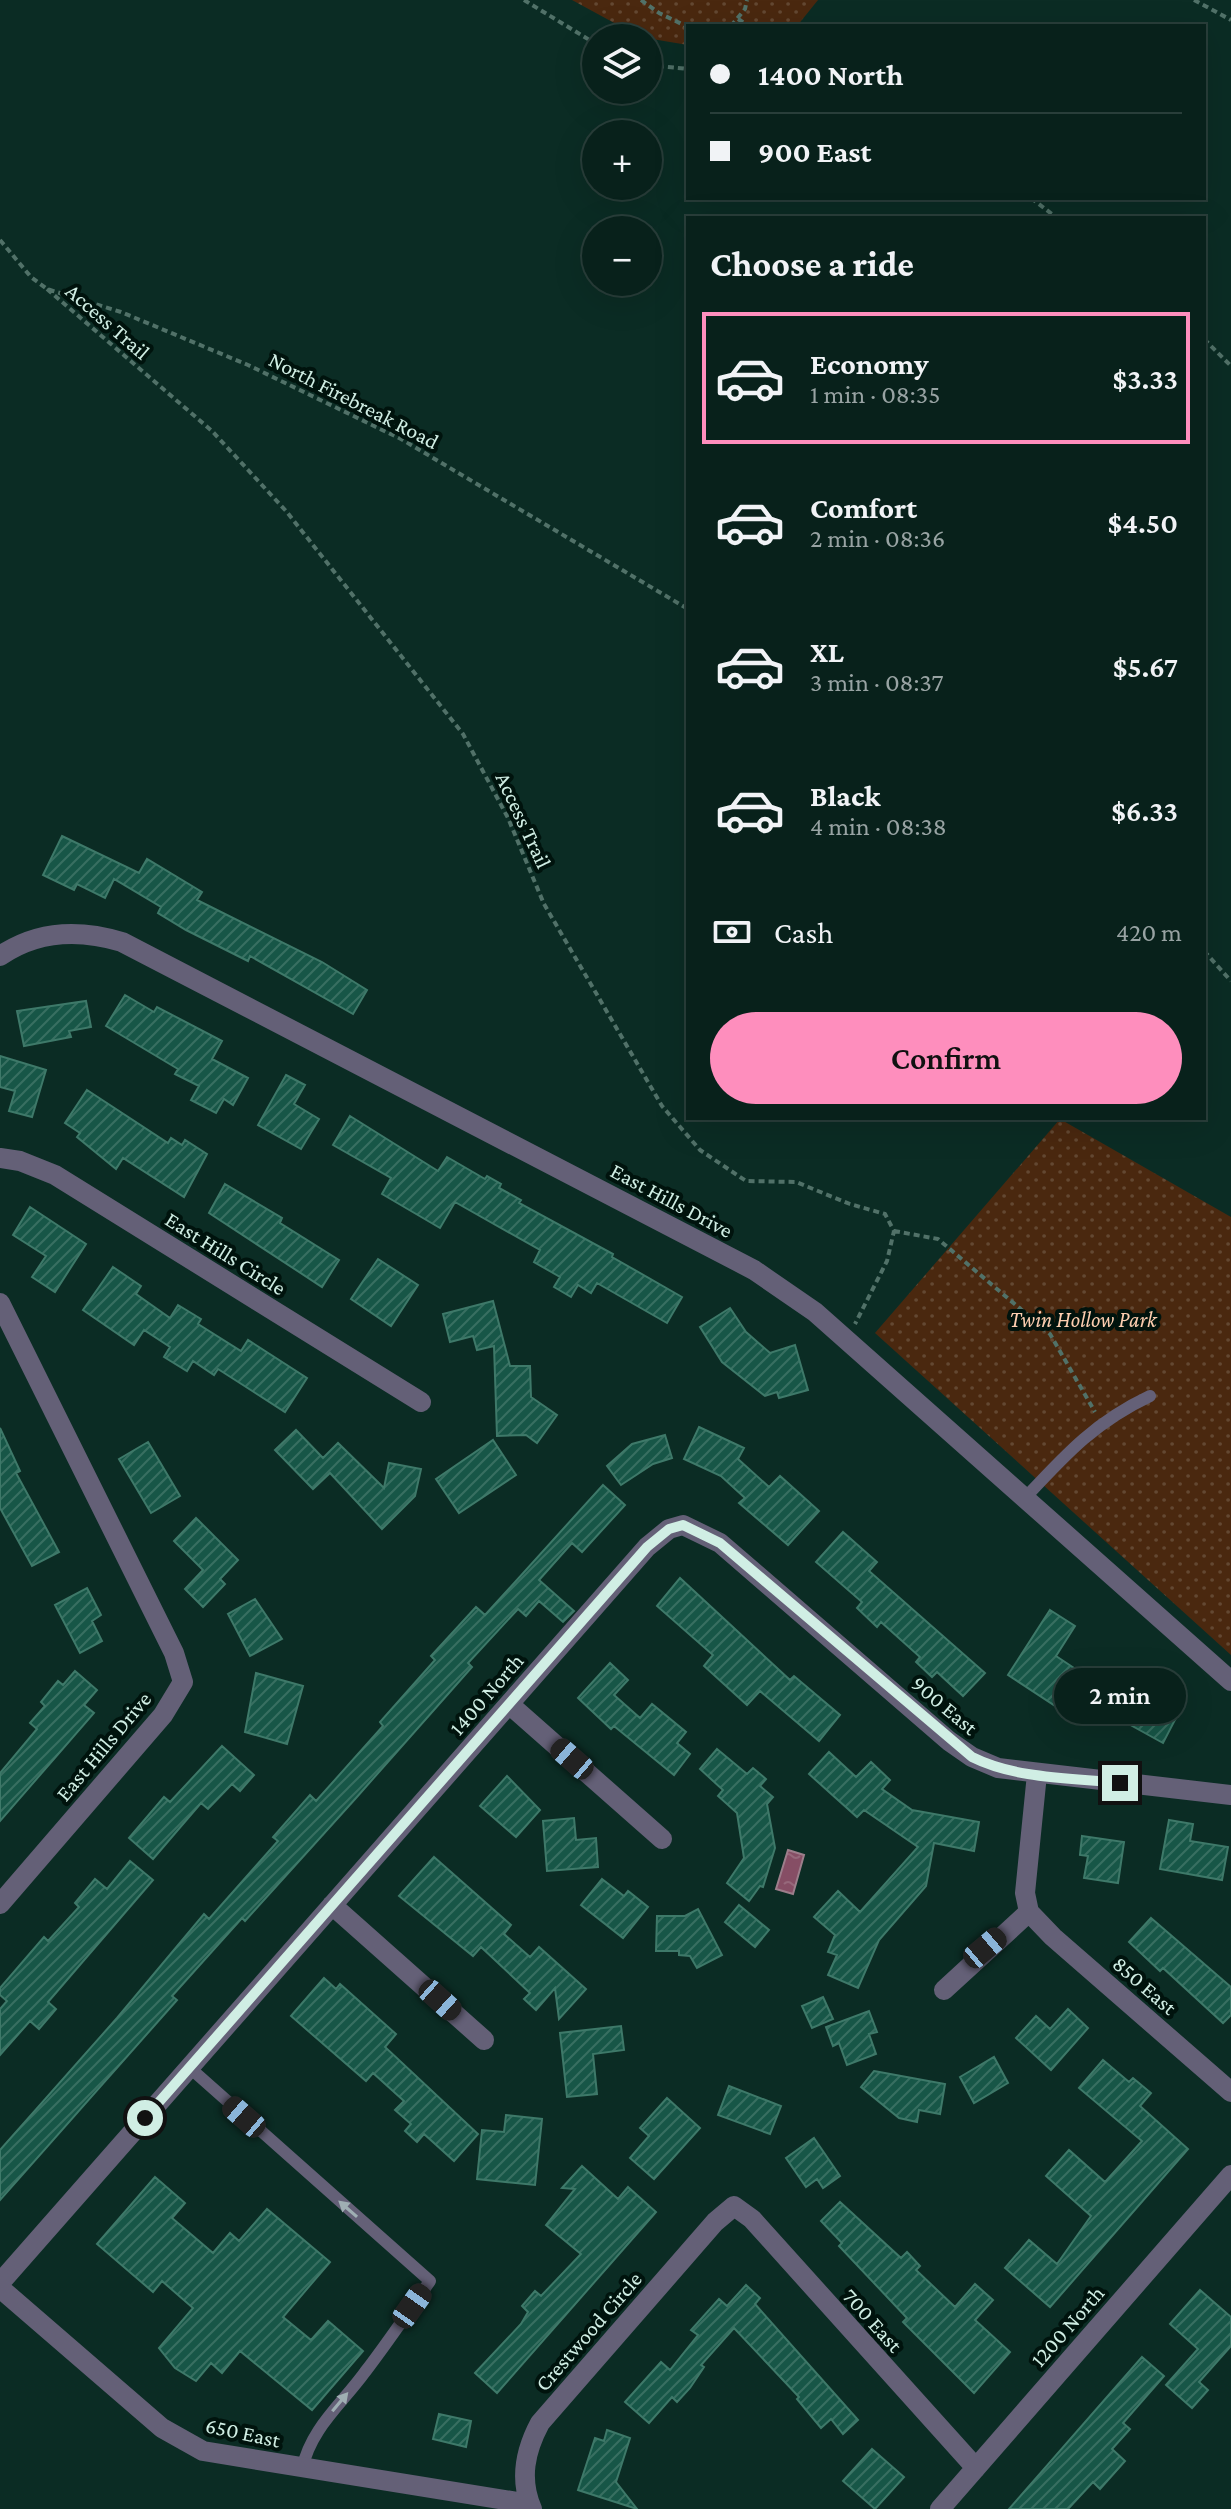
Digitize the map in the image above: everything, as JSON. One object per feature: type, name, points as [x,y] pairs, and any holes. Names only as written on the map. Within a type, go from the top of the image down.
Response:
[{"type":"street","name":"East Hills Drive","points":[[0,956],[36,939],[70,932],[105,937],[139,950],[754,1270],[796,1298],[847,1340],[1231,1681]]},
{"type":"street","name":"East Hills Circle","points":[[0,1158],[20,1161],[55,1175],[421,1402]]},
{"type":"street","name":"East Hills Drive","points":[[0,1303],[174,1653],[183,1682],[163,1715],[0,1904]]},
{"type":"street","name":"1400 North","points":[[0,2286],[647,1547],[669,1529],[683,1525]]},
{"type":"street","name":"900 East","points":[[683,1525],[720,1543],[959,1750],[984,1763],[1037,1774],[1231,1795]]},
{"type":"street","points":[[509,1704],[662,1839]]},
{"type":"street","points":[[944,1990],[1029,1912],[1025,1893],[1037,1774]]},
{"type":"street","points":[[332,1905],[484,2040]]},
{"type":"street","name":"850 East","points":[[1029,1912],[1053,1937],[1231,2092]]},
{"type":"street","name":"1200 North","points":[[940,2509],[1231,2175]]},
{"type":"street","name":"700 East","points":[[734,2206],[752,2219],[976,2468]]},
{"type":"street","name":"Crestwood Circle","points":[[531,2506],[524,2472],[526,2456],[540,2423],[715,2222],[734,2206]]},
{"type":"street","name":"650 East","points":[[0,2286],[174,2437],[203,2451],[531,2506]]},
{"type":"lane","points":[[1025,1498],[1080,1438],[1101,1422],[1150,1396]]},
{"type":"lane","points":[[190,2068],[430,2281],[364,2375],[316,2431],[307,2446],[302,2469]]},
{"type":"path","points":[[524,0],[582,35]]},
{"type":"path","points":[[641,0],[686,26]]},
{"type":"path","points":[[733,24],[747,0]]},
{"type":"path","points":[[1194,0],[1231,20]]},
{"type":"path","points":[[738,19],[746,24]]},
{"type":"path","points":[[662,66],[686,69]]},
{"type":"path","points":[[1034,200],[1054,216]]},
{"type":"path","name":"North Firebreak Road","points":[[0,240],[31,277],[47,289],[121,312],[248,365],[401,439],[686,608]]},
{"type":"path","name":"Access Trail","points":[[47,289],[212,431],[286,511],[463,734],[508,818],[544,904],[662,1106],[700,1150],[746,1181],[796,1182],[850,1204],[885,1214],[894,1231]]},
{"type":"path","points":[[1206,341],[1231,366]]},
{"type":"path","points":[[1206,953],[1231,981]]},
{"type":"path","points":[[847,1340],[887,1261],[894,1231],[938,1239],[1050,1334],[1101,1422]]},
{"type":"green space","points":[[572,0],[818,0],[799,24],[686,24],[686,45],[662,41],[662,24],[616,24]]},
{"type":"green space","name":"Twin Hollow Park","points":[[1059,1120],[1231,1217],[1231,1655],[875,1333]]},
{"type":"water","points":[[788,1850],[804,1855],[793,1894],[776,1889]]},
{"type":"building","points":[[62,836],[139,873],[147,859],[202,892],[197,900],[322,962],[367,990],[353,1014],[250,956],[248,961],[186,930],[158,913],[161,907],[114,879],[105,898],[77,884],[74,890],[43,875]]},
{"type":"building","points":[[125,995],[154,1012],[157,1007],[222,1041],[212,1059],[248,1078],[233,1105],[224,1099],[216,1113],[191,1100],[199,1086],[175,1074],[178,1069],[106,1026]]},
{"type":"building","points":[[86,1001],[91,1027],[69,1031],[71,1037],[24,1046],[17,1011]]},
{"type":"building","points":[[0,1056],[46,1070],[32,1117],[9,1111],[15,1091],[0,1087]]},
{"type":"building","points":[[286,1075],[305,1085],[294,1104],[319,1119],[301,1149],[258,1125]]},
{"type":"building","points":[[87,1090],[168,1143],[171,1138],[182,1145],[185,1140],[207,1154],[184,1197],[123,1158],[116,1169],[77,1137],[80,1133],[65,1123]]},
{"type":"building","points":[[350,1116],[438,1171],[447,1157],[485,1179],[487,1176],[501,1184],[499,1188],[521,1200],[519,1203],[613,1254],[612,1257],[682,1297],[667,1323],[597,1283],[591,1293],[578,1285],[571,1297],[554,1287],[560,1277],[534,1262],[540,1250],[455,1202],[440,1228],[382,1194],[391,1178],[333,1145]]},
{"type":"building","points":[[225,1184],[282,1218],[280,1223],[339,1260],[322,1287],[209,1213]]},
{"type":"building","points":[[30,1207],[86,1244],[55,1292],[32,1277],[46,1256],[13,1235]]},
{"type":"building","points":[[378,1259],[418,1285],[391,1326],[351,1299]]},
{"type":"building","points":[[113,1267],[141,1286],[136,1294],[170,1318],[178,1305],[201,1319],[198,1324],[241,1351],[248,1340],[307,1378],[285,1412],[218,1369],[214,1375],[193,1361],[187,1371],[164,1357],[170,1347],[144,1330],[134,1345],[83,1310]]},
{"type":"building","points":[[493,1301],[510,1366],[530,1366],[531,1397],[557,1415],[537,1443],[526,1435],[497,1436],[494,1346],[477,1350],[473,1336],[450,1342],[443,1314]]},
{"type":"building","points":[[730,1308],[746,1332],[770,1353],[795,1345],[808,1390],[779,1398],[777,1392],[765,1396],[722,1362],[700,1327]]},
{"type":"building","points":[[699,1427],[744,1448],[738,1459],[769,1487],[780,1476],[819,1511],[788,1545],[739,1503],[745,1498],[721,1476],[684,1459]]},
{"type":"building","points":[[0,1428],[20,1471],[16,1473],[59,1552],[32,1566],[0,1508]]},
{"type":"building","points":[[296,1430],[323,1458],[338,1443],[384,1488],[389,1463],[421,1469],[415,1496],[382,1529],[330,1473],[313,1489],[275,1450]]},
{"type":"building","points":[[665,1435],[672,1458],[653,1464],[621,1485],[607,1466],[632,1444]]},
{"type":"building","points":[[493,1440],[516,1475],[459,1513],[436,1479]]},
{"type":"building","points":[[148,1442],[180,1496],[151,1513],[119,1459]]},
{"type":"building","points":[[603,1485],[625,1505],[582,1552],[572,1543],[539,1580],[574,1611],[563,1622],[539,1601],[526,1616],[518,1609],[468,1663],[472,1667],[356,1798],[245,1921],[242,1918],[172,1996],[177,2000],[0,2200],[0,2150],[204,1914],[209,1919],[278,1841],[273,1837],[310,1795],[316,1801],[383,1726],[380,1722],[435,1660],[431,1656],[476,1607],[485,1615]]},
{"type":"building","points":[[196,1518],[238,1560],[220,1579],[225,1584],[203,1607],[185,1589],[203,1570],[174,1541]]},
{"type":"building","points":[[843,1532],[877,1562],[869,1571],[985,1673],[963,1696],[937,1672],[932,1677],[916,1662],[920,1657],[881,1622],[877,1627],[857,1608],[862,1602],[816,1562]]},
{"type":"building","points":[[680,1578],[790,1680],[794,1676],[840,1715],[819,1741],[760,1691],[747,1705],[704,1666],[713,1655],[657,1606]]},
{"type":"building","points":[[87,1588],[101,1615],[92,1621],[102,1641],[80,1653],[55,1605]]},
{"type":"building","points":[[255,1599],[282,1639],[250,1656],[228,1614]]},
{"type":"building","points":[[1050,1610],[1075,1626],[1056,1656],[1089,1678],[1066,1713],[1008,1675]]},
{"type":"building","points":[[610,1663],[628,1680],[614,1695],[640,1718],[652,1704],[686,1732],[677,1743],[690,1754],[674,1775],[614,1726],[611,1729],[578,1698]]},
{"type":"building","points":[[75,1671],[97,1690],[84,1705],[94,1713],[0,1821],[0,1773],[37,1729],[30,1723],[45,1706],[41,1702],[58,1681],[63,1685]]},
{"type":"building","points":[[256,1673],[303,1686],[287,1744],[245,1732]]},
{"type":"building","points":[[1123,1687],[1177,1716],[1163,1743],[1109,1713]]},
{"type":"building","points":[[222,1746],[254,1775],[240,1791],[232,1784],[208,1809],[201,1803],[153,1859],[129,1838],[164,1797],[170,1802]]},
{"type":"building","points":[[717,1749],[747,1774],[753,1768],[766,1779],[760,1786],[773,1797],[767,1804],[775,1848],[763,1887],[760,1886],[749,1901],[727,1883],[744,1858],[737,1813],[718,1796],[723,1790],[700,1769]]},
{"type":"building","points":[[829,1752],[856,1777],[871,1762],[890,1780],[882,1789],[912,1810],[979,1822],[974,1851],[934,1843],[926,1886],[879,1940],[858,1988],[828,1975],[837,1955],[828,1952],[835,1935],[814,1917],[838,1891],[860,1912],[918,1847],[864,1810],[857,1817],[809,1774]]},
{"type":"building","points":[[507,1776],[540,1810],[516,1837],[480,1806]]},
{"type":"building","points":[[574,1818],[576,1840],[596,1838],[598,1867],[547,1871],[543,1821]]},
{"type":"building","points":[[1169,1820],[1193,1824],[1190,1841],[1228,1847],[1222,1880],[1160,1869]]},
{"type":"building","points":[[1082,1836],[1124,1842],[1118,1883],[1084,1878],[1088,1856],[1080,1855]]},
{"type":"building","points":[[434,1857],[511,1925],[504,1934],[530,1957],[539,1947],[586,1989],[559,2019],[555,1988],[536,2010],[524,1999],[530,1993],[481,1947],[473,1956],[399,1896]]},
{"type":"building","points":[[130,1861],[153,1880],[48,2002],[56,2009],[39,2029],[30,2021],[0,2055],[0,2009],[7,2001],[0,1995],[0,1988],[44,1937],[48,1941],[79,1907],[75,1903],[95,1879],[107,1889]]},
{"type":"building","points":[[602,1879],[624,1896],[628,1891],[648,1907],[623,1938],[581,1905]]},
{"type":"building","points":[[739,1905],[769,1930],[755,1947],[725,1922]]},
{"type":"building","points":[[698,1909],[722,1955],[697,1968],[690,1956],[679,1955],[679,1951],[656,1951],[657,1916],[685,1916]]},
{"type":"building","points":[[1151,1918],[1231,1987],[1231,2015],[1223,2023],[1163,1968],[1160,1971],[1129,1942]]},
{"type":"building","points":[[324,1978],[336,1989],[340,1984],[396,2034],[385,2047],[478,2134],[454,2161],[424,2134],[417,2142],[405,2131],[411,2124],[395,2110],[404,2101],[373,2073],[366,2081],[291,2016]]},
{"type":"building","points":[[823,1997],[833,2019],[812,2028],[802,2006]]},
{"type":"building","points":[[1068,2009],[1088,2028],[1051,2070],[1016,2038],[1036,2016],[1050,2029]]},
{"type":"building","points":[[869,2011],[877,2032],[869,2034],[876,2054],[847,2065],[839,2043],[833,2046],[826,2027]]},
{"type":"building","points":[[621,2026],[624,2050],[593,2054],[597,2094],[567,2097],[560,2033]]},
{"type":"building","points":[[994,2057],[1008,2083],[974,2103],[960,2077]]},
{"type":"building","points":[[1103,2060],[1129,2082],[1133,2078],[1151,2093],[1140,2106],[1188,2149],[1050,2307],[1005,2268],[1029,2240],[1057,2264],[1091,2216],[1046,2176],[1069,2150],[1105,2182],[1142,2141],[1079,2088]]},
{"type":"building","points":[[874,2071],[945,2084],[940,2114],[919,2110],[917,2122],[899,2118],[861,2087]]},
{"type":"building","points":[[729,2086],[781,2106],[770,2134],[718,2115]]},
{"type":"building","points":[[667,2098],[700,2128],[654,2179],[630,2158],[649,2136],[640,2128]]},
{"type":"building","points":[[506,2115],[542,2119],[535,2185],[477,2179],[482,2130],[504,2132]]},
{"type":"building","points":[[814,2138],[840,2176],[823,2188],[817,2179],[806,2187],[786,2158]]},
{"type":"building","points":[[582,2166],[618,2199],[628,2187],[656,2212],[497,2393],[475,2373],[521,2324],[528,2312],[522,2306],[535,2291],[541,2296],[581,2254],[546,2225],[575,2189],[562,2188]]},
{"type":"building","points":[[155,2177],[185,2203],[172,2218],[213,2253],[230,2233],[239,2241],[267,2209],[330,2262],[283,2317],[311,2340],[328,2321],[363,2351],[312,2410],[240,2351],[222,2373],[211,2363],[196,2381],[175,2368],[159,2348],[193,2308],[162,2281],[153,2292],[97,2244]]},
{"type":"building","points":[[840,2202],[901,2258],[907,2252],[920,2266],[916,2270],[955,2307],[975,2284],[993,2300],[975,2320],[1010,2352],[974,2393],[903,2322],[907,2318],[839,2246],[842,2243],[821,2221]]},
{"type":"building","points":[[746,2285],[760,2298],[755,2304],[858,2420],[843,2434],[831,2419],[821,2428],[797,2399],[799,2397],[734,2328],[701,2365],[704,2367],[690,2388],[677,2402],[672,2397],[649,2423],[625,2402],[661,2362],[670,2370],[698,2335],[691,2330],[719,2299],[727,2306]]},
{"type":"building","points":[[1200,2290],[1231,2317],[1231,2346],[1199,2382],[1208,2390],[1192,2408],[1166,2385],[1198,2349],[1170,2324]]},
{"type":"building","points":[[1142,2357],[1164,2376],[1123,2423],[1130,2429],[1112,2449],[1125,2461],[1100,2489],[1093,2482],[1068,2509],[1009,2509]]},
{"type":"building","points":[[439,2414],[471,2421],[466,2447],[433,2439]]},
{"type":"building","points":[[607,2430],[630,2438],[616,2482],[637,2509],[578,2490],[595,2438],[604,2441]]},
{"type":"building","points":[[872,2449],[904,2477],[875,2509],[843,2481]]},
{"type":"route","points":[[145,2118],[647,1547],[669,1529],[683,1525],[720,1543],[959,1750],[998,1768],[1120,1783]]}]
